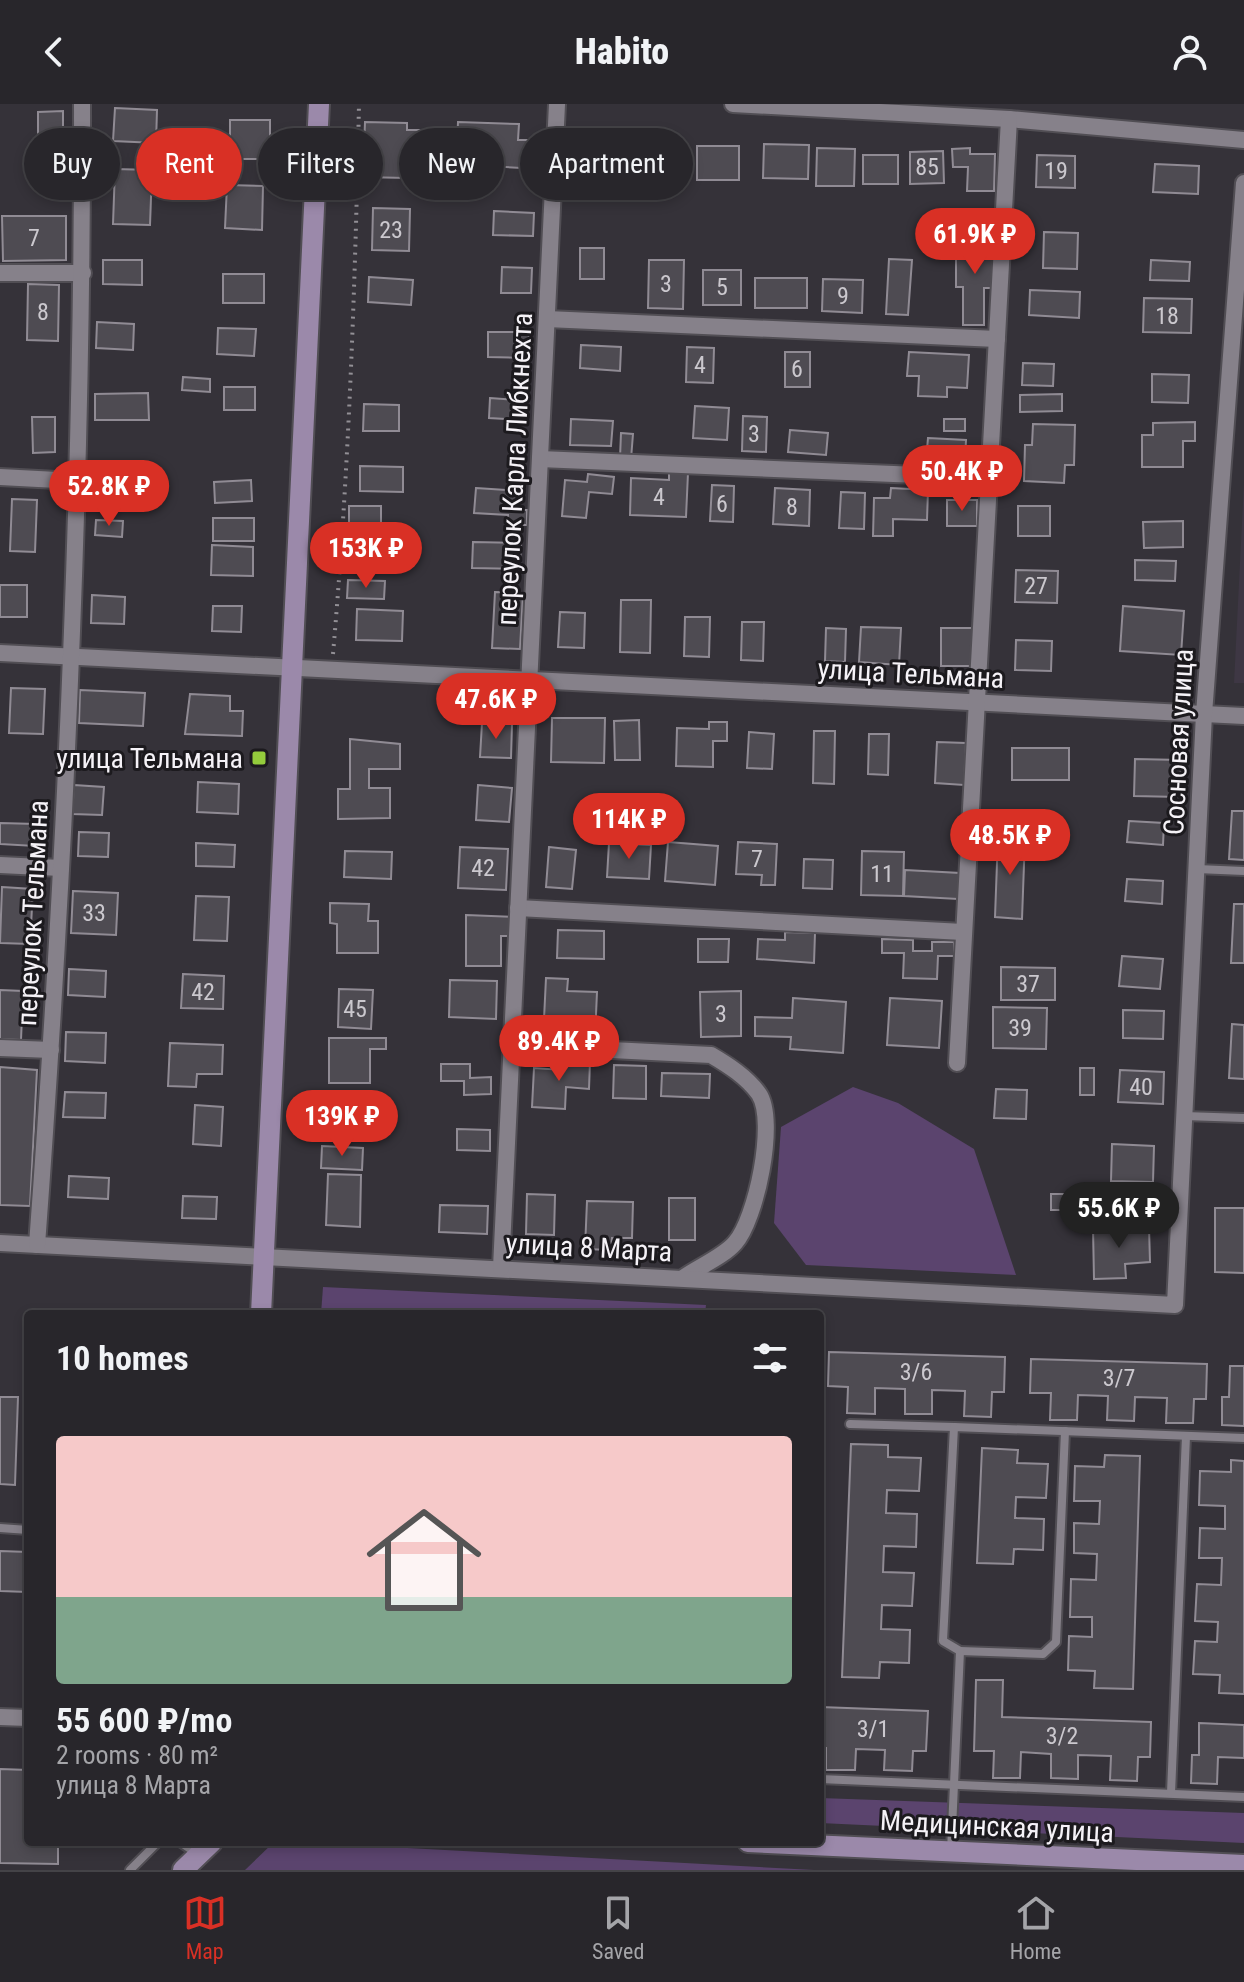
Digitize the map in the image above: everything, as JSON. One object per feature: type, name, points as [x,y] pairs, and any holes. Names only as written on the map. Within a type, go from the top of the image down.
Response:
[{"type":"main road","points":[[261,1310],[319,104]]},
{"type":"main road","name":"Медицинская улица","points":[[824,1846],[1100,1864],[1244,1865]]},
{"type":"main road","points":[[183,1870],[205,1848]]},
{"type":"street","name":"переулок Тельмана","points":[[37,1245],[51,1050],[70,657],[83,273],[82,104]]},
{"type":"street","name":"переулок Карла Либкнехта","points":[[501,1268],[557,104]]},
{"type":"street","points":[[733,104],[1009,119],[1244,140]]},
{"type":"street","points":[[957,1063],[1009,119]]},
{"type":"street","name":"Сосновая улица","points":[[1175,1305],[1204,714],[1244,183]]},
{"type":"street","points":[[0,273],[83,273]]},
{"type":"street","points":[[547,319],[997,339]]},
{"type":"street","points":[[540,459],[989,478]]},
{"type":"street","points":[[0,477],[76,481]]},
{"type":"street","name":"улица Тельмана","points":[[0,653],[1244,716]]},
{"type":"street","points":[[0,865],[61,868]]},
{"type":"street","points":[[518,908],[963,932]]},
{"type":"street","points":[[512,1045],[711,1055],[733,1068],[761,1096],[767,1134],[754,1203],[735,1243],[683,1278]]},
{"type":"street","points":[[0,1048],[51,1050]]},
{"type":"street","name":"улица 8 Марта","points":[[0,1243],[1175,1305]]},
{"type":"street","points":[[0,1717],[24,1718]]},
{"type":"lane","points":[[1197,869],[1244,871]]},
{"type":"lane","points":[[1184,1116],[1244,1118]]},
{"type":"lane","points":[[850,1424],[1244,1438]]},
{"type":"lane","points":[[954,1427],[943,1641],[960,1651],[1043,1654],[1056,1642],[1065,1431]]},
{"type":"lane","points":[[1171,1793],[1186,1436]]},
{"type":"lane","points":[[0,1528],[24,1530]]},
{"type":"lane","points":[[951,1852],[960,1651]]},
{"type":"lane","points":[[824,1779],[1244,1797]]},
{"type":"lane","points":[[130,1870],[154,1846]]},
{"type":"path","points":[[332,672],[343,489],[351,418],[359,104]]},
{"type":"shaded area","points":[[1244,482],[1244,683],[1234,683]]},
{"type":"shaded area","points":[[853,1087],[898,1103],[974,1149],[1016,1275],[806,1265],[774,1223],[781,1127]]},
{"type":"shaded area","points":[[323,1287],[706,1305],[705,1310],[321,1310]]},
{"type":"shaded area","points":[[824,1798],[1244,1813],[1244,1843],[824,1823]]},
{"type":"shaded area","points":[[270,1846],[370,1846],[814,1870],[245,1870]]},
{"type":"building","points":[[115,108],[157,110],[156,128],[136,128],[136,142],[120,141],[120,128],[114,128]]},
{"type":"building","points":[[63,111],[63,128],[38,128],[38,112]]},
{"type":"building","points":[[230,120],[270,120],[270,128],[258,128],[258,159],[242,159],[242,128],[230,128]]},
{"type":"building","points":[[365,122],[407,123],[407,128],[399,128],[399,178],[383,177],[383,128],[365,128]]},
{"type":"building","points":[[458,122],[519,124],[520,168],[504,167],[504,128],[458,128]]},
{"type":"building","points":[[764,144],[809,145],[808,179],[763,178]]},
{"type":"building","points":[[697,146],[739,146],[739,180],[697,180]]},
{"type":"building","points":[[817,148],[855,149],[854,186],[816,186]]},
{"type":"building","points":[[970,148],[970,154],[995,154],[994,191],[967,191],[968,167],[953,167],[952,149]]},
{"type":"building","points":[[943,151],[944,183],[910,184],[910,152]]},
{"type":"building","points":[[863,155],[898,155],[898,184],[863,184]]},
{"type":"building","points":[[1037,155],[1075,156],[1075,188],[1036,187]]},
{"type":"building","points":[[1155,164],[1199,166],[1198,194],[1153,192]]},
{"type":"building","points":[[120,169],[136,170],[136,200],[151,200],[150,225],[113,224],[114,200],[120,200]]},
{"type":"building","points":[[242,185],[258,186],[258,200],[263,200],[262,230],[225,228],[226,200],[242,200]]},
{"type":"building","points":[[373,208],[410,209],[409,251],[372,250]]},
{"type":"building","points":[[494,211],[534,213],[533,236],[493,235]]},
{"type":"building","points":[[2,216],[66,216],[66,260],[3,261]]},
{"type":"building","points":[[1044,232],[1078,233],[1077,269],[1043,268]]},
{"type":"building","points":[[956,238],[995,239],[994,288],[984,288],[984,325],[963,325],[963,287],[956,287]]},
{"type":"building","points":[[580,248],[604,248],[604,279],[580,279]]},
{"type":"building","points":[[889,259],[912,260],[908,315],[886,314]]},
{"type":"building","points":[[103,260],[142,260],[142,285],[103,284]]},
{"type":"building","points":[[649,260],[684,260],[683,309],[648,308]]},
{"type":"building","points":[[1151,260],[1190,262],[1189,281],[1150,280]]},
{"type":"building","points":[[502,267],[532,268],[531,293],[501,293]]},
{"type":"building","points":[[703,270],[741,270],[741,305],[703,305]]},
{"type":"building","points":[[223,274],[264,274],[264,303],[223,303]]},
{"type":"building","points":[[369,277],[413,280],[411,305],[368,302]]},
{"type":"building","points":[[755,278],[807,278],[807,308],[755,308]]},
{"type":"building","points":[[823,279],[863,280],[862,313],[822,311]]},
{"type":"building","points":[[28,284],[59,285],[58,341],[27,340]]},
{"type":"building","points":[[1030,290],[1080,292],[1079,318],[1029,315]]},
{"type":"building","points":[[1144,298],[1192,299],[1191,333],[1143,332]]},
{"type":"building","points":[[97,322],[134,324],[133,350],[96,348]]},
{"type":"building","points":[[218,328],[256,329],[254,356],[217,354]]},
{"type":"building","points":[[488,332],[529,332],[528,358],[488,357]]},
{"type":"building","points":[[581,345],[621,347],[620,371],[580,368]]},
{"type":"building","points":[[687,347],[714,348],[713,383],[686,382]]},
{"type":"building","points":[[785,352],[810,352],[810,387],[785,387]]},
{"type":"building","points":[[909,352],[969,355],[967,388],[947,387],[947,397],[918,396],[919,376],[907,376]]},
{"type":"building","points":[[1023,363],[1054,364],[1053,386],[1022,385]]},
{"type":"building","points":[[1152,374],[1189,375],[1188,403],[1152,402]]},
{"type":"building","points":[[183,377],[210,379],[210,392],[182,390]]},
{"type":"building","points":[[224,387],[255,387],[255,410],[224,410]]},
{"type":"building","points":[[148,393],[149,420],[95,420],[95,394]]},
{"type":"building","points":[[1062,394],[1062,411],[1020,412],[1020,395]]},
{"type":"building","points":[[490,398],[527,401],[525,420],[489,418]]},
{"type":"building","points":[[364,404],[399,405],[399,431],[363,431]]},
{"type":"building","points":[[695,406],[729,408],[727,440],[693,438]]},
{"type":"building","points":[[743,416],[767,417],[766,452],[742,451]]},
{"type":"building","points":[[32,417],[55,417],[55,452],[33,453]]},
{"type":"building","points":[[571,419],[613,421],[611,446],[570,445]]},
{"type":"building","points":[[944,419],[965,419],[965,431],[944,431]]},
{"type":"building","points":[[1195,422],[1195,441],[1183,441],[1183,467],[1142,467],[1142,435],[1153,435],[1153,423]]},
{"type":"building","points":[[1033,424],[1075,425],[1074,465],[1065,465],[1064,483],[1024,481],[1025,445],[1032,445]]},
{"type":"building","points":[[790,430],[828,433],[826,455],[788,452]]},
{"type":"building","points":[[621,433],[633,434],[631,459],[620,458]]},
{"type":"building","points":[[928,438],[966,440],[965,462],[926,461]]},
{"type":"building","points":[[360,466],[403,467],[403,492],[360,491]]},
{"type":"building","points":[[669,473],[688,473],[686,517],[630,515],[631,478],[669,480]]},
{"type":"building","points":[[588,474],[614,477],[612,494],[589,492],[586,518],[562,516],[565,480],[587,482]]},
{"type":"building","points":[[92,475],[134,475],[134,499],[92,499]]},
{"type":"building","points":[[251,480],[252,501],[215,503],[214,482]]},
{"type":"building","points":[[712,485],[734,486],[733,522],[710,521]]},
{"type":"building","points":[[476,488],[520,491],[518,510],[527,510],[527,525],[508,525],[508,515],[474,513]]},
{"type":"building","points":[[775,488],[810,490],[809,526],[773,524]]},
{"type":"building","points":[[891,488],[928,490],[927,520],[893,519],[893,536],[873,536],[874,498],[890,498]]},
{"type":"building","points":[[841,492],[865,493],[864,529],[839,528]]},
{"type":"building","points":[[12,499],[37,500],[35,552],[10,551]]},
{"type":"building","points":[[947,500],[977,500],[977,526],[947,526]]},
{"type":"building","points":[[349,506],[381,506],[381,525],[396,525],[395,550],[361,549],[361,527],[349,527]]},
{"type":"building","points":[[1018,506],[1050,506],[1050,536],[1018,536]]},
{"type":"building","points":[[213,518],[254,518],[254,541],[213,541]]},
{"type":"building","points":[[96,520],[123,521],[122,537],[95,535]]},
{"type":"building","points":[[1183,521],[1183,547],[1144,548],[1143,522]]},
{"type":"building","points":[[473,542],[521,543],[520,569],[472,568]]},
{"type":"building","points":[[212,545],[253,547],[253,576],[211,575]]},
{"type":"building","points":[[1135,560],[1176,561],[1175,581],[1135,580]]},
{"type":"building","points":[[1016,570],[1058,571],[1057,603],[1015,602]]},
{"type":"building","points":[[348,580],[385,581],[384,599],[347,598]]},
{"type":"building","points":[[0,585],[27,585],[27,617],[0,617]]},
{"type":"building","points":[[495,592],[523,593],[520,649],[492,648]]},
{"type":"building","points":[[92,595],[125,597],[124,624],[91,623]]},
{"type":"building","points":[[621,600],[651,600],[650,653],[620,652]]},
{"type":"building","points":[[213,606],[242,606],[241,632],[212,631]]},
{"type":"building","points":[[1123,606],[1184,611],[1181,655],[1120,651]]},
{"type":"building","points":[[357,609],[403,611],[402,641],[356,640]]},
{"type":"building","points":[[560,612],[585,613],[584,648],[558,647]]},
{"type":"building","points":[[685,617],[710,617],[709,657],[684,656]]},
{"type":"building","points":[[742,622],[764,622],[763,661],[741,660]]},
{"type":"building","points":[[861,627],[901,628],[899,665],[859,662]]},
{"type":"building","points":[[826,628],[846,629],[845,662],[825,661]]},
{"type":"building","points":[[941,628],[972,628],[972,666],[941,666]]},
{"type":"building","points":[[1016,640],[1052,641],[1051,671],[1015,670]]},
{"type":"building","points":[[11,688],[45,689],[43,734],[9,733]]},
{"type":"building","points":[[80,690],[145,693],[143,726],[79,723]]},
{"type":"building","points":[[190,694],[230,696],[230,711],[243,711],[242,736],[185,734]]},
{"type":"building","points":[[552,718],[605,718],[604,763],[551,762]]},
{"type":"building","points":[[639,720],[640,760],[615,760],[614,721]]},
{"type":"building","points":[[709,722],[727,722],[727,741],[713,741],[713,767],[676,766],[677,728],[709,729]]},
{"type":"building","points":[[482,723],[512,724],[511,758],[480,757]]},
{"type":"building","points":[[814,731],[835,731],[834,784],[813,783]]},
{"type":"building","points":[[749,732],[774,734],[772,769],[747,768]]},
{"type":"building","points":[[869,734],[889,734],[888,775],[868,774]]},
{"type":"building","points":[[350,739],[400,744],[400,769],[369,769],[369,788],[390,788],[390,818],[338,819],[338,789],[350,789]]},
{"type":"building","points":[[937,742],[966,743],[964,785],[935,783]]},
{"type":"building","points":[[1012,748],[1069,748],[1069,780],[1012,780]]},
{"type":"building","points":[[1135,759],[1181,760],[1180,797],[1134,796]]},
{"type":"building","points":[[198,782],[239,784],[238,814],[197,812]]},
{"type":"building","points":[[74,785],[104,787],[102,815],[72,814]]},
{"type":"building","points":[[478,785],[512,788],[509,822],[476,820]]},
{"type":"building","points":[[1232,811],[1244,811],[1244,860],[1229,859]]},
{"type":"building","points":[[1129,821],[1164,823],[1163,845],[1127,842]]},
{"type":"building","points":[[0,823],[36,824],[35,846],[0,844]]},
{"type":"building","points":[[79,832],[109,833],[108,857],[78,856]]},
{"type":"building","points":[[998,836],[1025,837],[1022,919],[995,917]]},
{"type":"building","points":[[668,842],[718,846],[715,885],[665,881]]},
{"type":"building","points":[[738,842],[777,844],[775,885],[761,885],[762,875],[736,874]]},
{"type":"building","points":[[196,843],[235,845],[234,867],[196,866]]},
{"type":"building","points":[[609,843],[651,845],[649,879],[607,877]]},
{"type":"building","points":[[460,847],[508,849],[506,890],[458,888]]},
{"type":"building","points":[[549,847],[576,850],[572,889],[546,887]]},
{"type":"building","points":[[345,851],[392,852],[391,879],[344,877]]},
{"type":"building","points":[[862,851],[904,852],[903,896],[861,895]]},
{"type":"building","points":[[804,859],[833,860],[832,889],[803,888]]},
{"type":"building","points":[[905,870],[960,873],[958,899],[904,896]]},
{"type":"building","points":[[1127,879],[1163,881],[1162,904],[1125,901]]},
{"type":"building","points":[[2,887],[33,889],[30,944],[0,943]]},
{"type":"building","points":[[73,891],[118,893],[116,935],[71,933]]},
{"type":"building","points":[[196,896],[229,897],[227,941],[194,940]]},
{"type":"building","points":[[330,903],[369,904],[368,921],[378,921],[378,953],[337,953],[337,924],[330,923]]},
{"type":"building","points":[[1234,904],[1244,904],[1244,963],[1231,963]]},
{"type":"building","points":[[466,915],[514,917],[514,936],[501,936],[501,966],[466,966]]},
{"type":"building","points":[[558,930],[604,931],[604,959],[557,958]]},
{"type":"building","points":[[785,932],[815,933],[814,963],[757,959],[758,939],[785,940]]},
{"type":"building","points":[[698,939],[729,939],[728,962],[698,962]]},
{"type":"building","points":[[882,939],[913,940],[913,951],[932,951],[932,942],[954,942],[954,956],[938,956],[937,979],[903,978],[904,953],[882,953]]},
{"type":"building","points":[[1122,956],[1163,959],[1160,989],[1119,986]]},
{"type":"building","points":[[1001,967],[1055,968],[1055,1000],[1001,1000]]},
{"type":"building","points":[[69,969],[106,971],[105,997],[68,995]]},
{"type":"building","points":[[183,974],[224,976],[223,1009],[181,1008]]},
{"type":"building","points":[[546,978],[568,979],[567,991],[597,992],[595,1037],[553,1036],[553,1019],[544,1019]]},
{"type":"building","points":[[450,980],[497,981],[496,1019],[449,1017]]},
{"type":"building","points":[[339,989],[373,990],[371,1029],[338,1027]]},
{"type":"building","points":[[0,990],[23,991],[21,1040],[0,1039]]},
{"type":"building","points":[[741,991],[741,1036],[701,1037],[700,992]]},
{"type":"building","points":[[793,998],[846,1002],[843,1053],[790,1049],[791,1037],[755,1036],[755,1017],[792,1018]]},
{"type":"building","points":[[890,998],[942,1001],[939,1048],[887,1045]]},
{"type":"building","points":[[993,1007],[1047,1008],[1046,1049],[993,1048]]},
{"type":"building","points":[[1123,1010],[1164,1011],[1163,1039],[1123,1038]]},
{"type":"building","points":[[1232,1024],[1244,1025],[1244,1079],[1229,1078]]},
{"type":"building","points":[[66,1032],[106,1033],[105,1063],[65,1061]]},
{"type":"building","points":[[329,1038],[386,1038],[386,1049],[370,1049],[370,1083],[329,1083]]},
{"type":"building","points":[[170,1043],[223,1045],[222,1074],[197,1074],[196,1087],[168,1086]]},
{"type":"building","points":[[563,1059],[590,1061],[589,1089],[566,1087],[565,1109],[532,1107],[534,1068],[562,1070]]},
{"type":"building","points":[[441,1064],[470,1064],[470,1078],[491,1077],[491,1094],[464,1095],[464,1081],[441,1081]]},
{"type":"building","points":[[614,1065],[646,1066],[646,1099],[613,1098]]},
{"type":"building","points":[[0,1067],[37,1070],[30,1206],[0,1205]]},
{"type":"building","points":[[1080,1068],[1094,1068],[1094,1095],[1080,1095]]},
{"type":"building","points":[[1120,1070],[1164,1072],[1163,1104],[1118,1102]]},
{"type":"building","points":[[662,1073],[710,1074],[709,1098],[661,1096]]},
{"type":"building","points":[[996,1089],[1027,1090],[1026,1119],[994,1118]]},
{"type":"building","points":[[65,1092],[106,1093],[105,1118],[63,1117]]},
{"type":"building","points":[[195,1105],[223,1107],[221,1146],[193,1144]]},
{"type":"building","points":[[334,1107],[385,1108],[384,1135],[333,1134]]},
{"type":"building","points":[[457,1129],[490,1130],[490,1151],[457,1150]]},
{"type":"building","points":[[1112,1144],[1154,1146],[1153,1182],[1111,1181]]},
{"type":"building","points":[[322,1146],[363,1148],[362,1170],[321,1168]]},
{"type":"building","points":[[328,1174],[361,1175],[360,1227],[326,1225]]},
{"type":"building","points":[[69,1176],[109,1178],[108,1199],[68,1197]]},
{"type":"building","points":[[527,1194],[555,1195],[554,1235],[526,1234]]},
{"type":"building","points":[[1051,1194],[1074,1194],[1074,1210],[1051,1210]]},
{"type":"building","points":[[183,1196],[217,1197],[216,1219],[182,1218]]},
{"type":"building","points":[[669,1198],[695,1198],[695,1240],[669,1240]]},
{"type":"building","points":[[587,1201],[633,1202],[632,1238],[612,1238],[611,1250],[585,1249]]},
{"type":"building","points":[[440,1205],[488,1206],[487,1234],[439,1232]]},
{"type":"building","points":[[1215,1208],[1244,1208],[1244,1273],[1215,1272]]},
{"type":"building","points":[[1149,1227],[1150,1262],[1125,1264],[1126,1278],[1094,1279],[1093,1228]]},
{"type":"building","points":[[829,1352],[1005,1357],[1004,1392],[992,1392],[991,1417],[964,1416],[965,1391],[932,1390],[932,1414],[905,1414],[905,1389],[875,1388],[875,1414],[847,1413],[848,1387],[828,1386]]},
{"type":"building","points":[[1031,1359],[1207,1364],[1206,1399],[1194,1399],[1193,1423],[1166,1423],[1167,1398],[1135,1397],[1134,1421],[1107,1420],[1108,1396],[1078,1395],[1077,1420],[1050,1420],[1051,1393],[1030,1393]]},
{"type":"building","points":[[1230,1366],[1244,1366],[1244,1426],[1222,1425],[1222,1397],[1229,1397]]},
{"type":"building","points":[[0,1397],[18,1397],[15,1485],[0,1484]]},
{"type":"building","points":[[851,1444],[888,1445],[888,1457],[921,1458],[919,1491],[887,1490],[886,1513],[917,1514],[916,1547],[884,1546],[883,1572],[914,1573],[912,1606],[882,1605],[881,1629],[910,1630],[909,1663],[880,1662],[879,1678],[842,1677]]},
{"type":"building","points":[[982,1448],[1018,1450],[1017,1463],[1048,1464],[1046,1498],[1016,1497],[1015,1518],[1044,1519],[1043,1550],[1014,1549],[1013,1564],[977,1563]]},
{"type":"building","points":[[1105,1455],[1140,1456],[1133,1689],[1094,1688],[1095,1671],[1068,1670],[1069,1636],[1092,1637],[1092,1617],[1070,1617],[1071,1579],[1096,1580],[1097,1554],[1074,1553],[1074,1523],[1099,1524],[1100,1501],[1074,1501],[1075,1466],[1104,1467]]},
{"type":"building","points":[[1231,1460],[1244,1461],[1244,1694],[1219,1693],[1220,1675],[1193,1674],[1195,1641],[1217,1642],[1218,1622],[1195,1621],[1197,1584],[1221,1585],[1222,1558],[1199,1558],[1200,1528],[1225,1529],[1225,1506],[1199,1505],[1200,1471],[1231,1472]]},
{"type":"building","points":[[0,1551],[24,1552],[24,1592],[0,1591]]},
{"type":"building","points":[[976,1680],[1003,1680],[1002,1717],[1151,1722],[1150,1757],[1138,1757],[1137,1781],[1110,1780],[1111,1756],[1078,1755],[1078,1779],[1051,1778],[1051,1754],[1021,1752],[1020,1778],[993,1778],[994,1751],[974,1751]]},
{"type":"building","points":[[824,1707],[928,1711],[926,1751],[913,1751],[912,1771],[884,1770],[885,1750],[856,1749],[855,1770],[826,1770]]},
{"type":"building","points":[[1199,1723],[1244,1725],[1244,1758],[1218,1757],[1217,1784],[1191,1783],[1192,1755],[1199,1755]]},
{"type":"building","points":[[0,1769],[24,1770],[24,1846],[58,1846],[58,1864],[0,1863]]},
{"type":"place","name":"улица Тельмана","points":[[259,758]]}]
